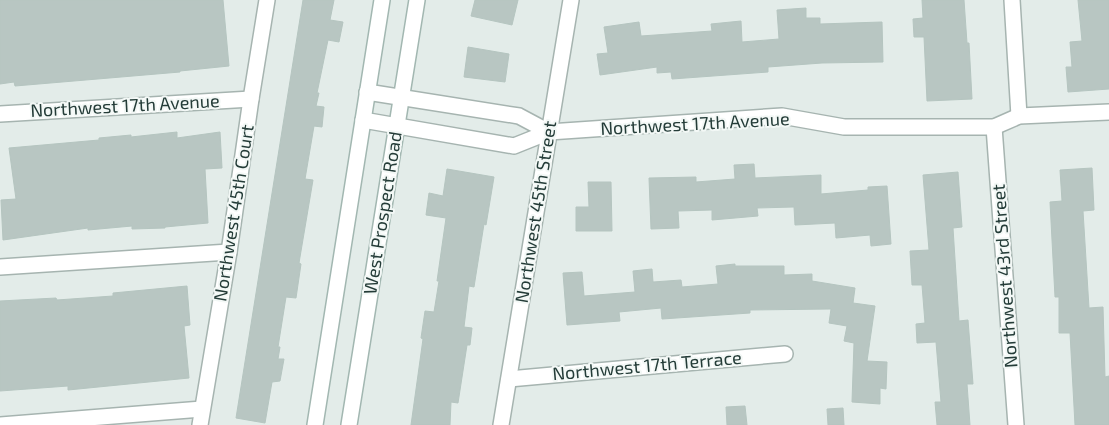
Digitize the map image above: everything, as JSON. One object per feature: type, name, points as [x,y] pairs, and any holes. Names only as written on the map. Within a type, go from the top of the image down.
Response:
[{"type":"street","name":"Northwest 45th Court","points":[[200,425],[230,252],[251,99],[268,0]]},
{"type":"street","name":"West Prospect Road","points":[[315,425],[382,0]]},
{"type":"street","name":"West Prospect Road","points":[[350,425],[417,0]]},
{"type":"street","name":"Northwest 45th Street","points":[[501,425],[571,0]]},
{"type":"street","points":[[1012,0],[1019,116]]},
{"type":"street","points":[[367,92],[518,116],[549,132]]},
{"type":"street","name":"Northwest 17th Avenue","points":[[0,114],[251,99]]},
{"type":"street","name":"Northwest 17th Avenue","points":[[363,120],[514,146],[549,132],[782,116],[844,127],[994,127],[1019,116],[1109,112]]},
{"type":"street","name":"Northwest 43rd Street","points":[[994,127],[1016,425]]},
{"type":"street","points":[[0,267],[230,252]]},
{"type":"street","name":"Northwest 17th Terrace","points":[[509,379],[785,354]]},
{"type":"street","points":[[0,425],[202,409]]},
{"type":"building","points":[[0,0],[223,0],[229,66],[15,86],[14,82],[0,84]]},
{"type":"building","points":[[303,0],[334,0],[330,20],[343,22],[339,42],[328,40],[317,93],[319,93],[316,106],[324,107],[322,127],[314,126],[305,179],[313,180],[299,263],[301,264],[296,298],[286,297],[278,347],[280,347],[278,359],[284,359],[280,381],[272,382],[265,423],[236,418]]},
{"type":"building","points":[[475,0],[518,0],[512,25],[471,16]]},
{"type":"building","points":[[922,0],[964,0],[967,43],[969,43],[972,99],[927,101],[924,37],[914,37],[913,19],[923,18]]},
{"type":"building","points":[[1078,0],[1109,0],[1109,89],[1068,92],[1066,67],[1072,67],[1070,42],[1082,41]]},
{"type":"building","points":[[806,8],[806,18],[820,18],[820,24],[882,22],[883,62],[822,63],[768,67],[768,72],[672,79],[671,72],[657,73],[657,67],[600,75],[597,54],[608,53],[604,27],[639,22],[641,36],[712,31],[711,24],[741,21],[742,42],[779,39],[777,10]]},
{"type":"building","points":[[468,47],[509,54],[505,82],[464,77]]},
{"type":"building","points":[[177,132],[177,138],[220,132],[222,168],[205,169],[208,223],[165,228],[132,229],[132,226],[88,230],[88,228],[3,240],[1,200],[16,199],[9,148]]},
{"type":"building","points":[[754,164],[755,178],[821,175],[821,194],[868,190],[868,187],[887,186],[891,244],[871,246],[870,235],[836,238],[835,223],[795,225],[794,207],[757,208],[758,216],[712,220],[712,210],[678,211],[679,228],[651,229],[649,178],[696,177],[696,182],[735,179],[734,165]]},
{"type":"building","points":[[1092,168],[1094,210],[1083,211],[1089,308],[1103,307],[1105,377],[1109,376],[1109,425],[1075,425],[1070,333],[1059,333],[1059,297],[1055,297],[1050,202],[1062,201],[1060,170]]},
{"type":"building","points":[[447,169],[494,177],[474,287],[469,286],[464,327],[472,328],[470,345],[467,345],[458,403],[451,402],[450,425],[411,425],[425,311],[434,312],[446,218],[426,215],[429,193],[443,196]]},
{"type":"building","points":[[958,172],[962,227],[953,228],[959,321],[968,320],[973,384],[967,384],[970,425],[937,425],[935,402],[941,402],[936,342],[917,343],[916,324],[925,323],[922,285],[912,285],[910,251],[929,250],[923,175]]},
{"type":"building","points":[[588,182],[611,182],[612,231],[576,231],[576,207],[589,207]]},
{"type":"building","points":[[735,264],[735,266],[784,266],[784,275],[812,274],[812,281],[855,288],[853,303],[875,306],[867,361],[887,362],[886,389],[880,388],[880,404],[852,402],[854,343],[844,341],[847,326],[829,323],[831,309],[750,310],[750,313],[662,319],[661,308],[619,312],[620,321],[567,325],[563,273],[582,272],[584,296],[635,292],[633,271],[652,269],[653,282],[681,280],[682,287],[718,284],[716,266]]},
{"type":"building","points":[[187,286],[190,325],[184,326],[189,378],[68,390],[68,386],[0,391],[0,301],[56,298],[57,300],[113,296],[113,293]]},
{"type":"building","points":[[745,406],[747,425],[727,425],[726,407]]},
{"type":"building","points":[[843,408],[844,425],[828,425],[827,409]]}]
